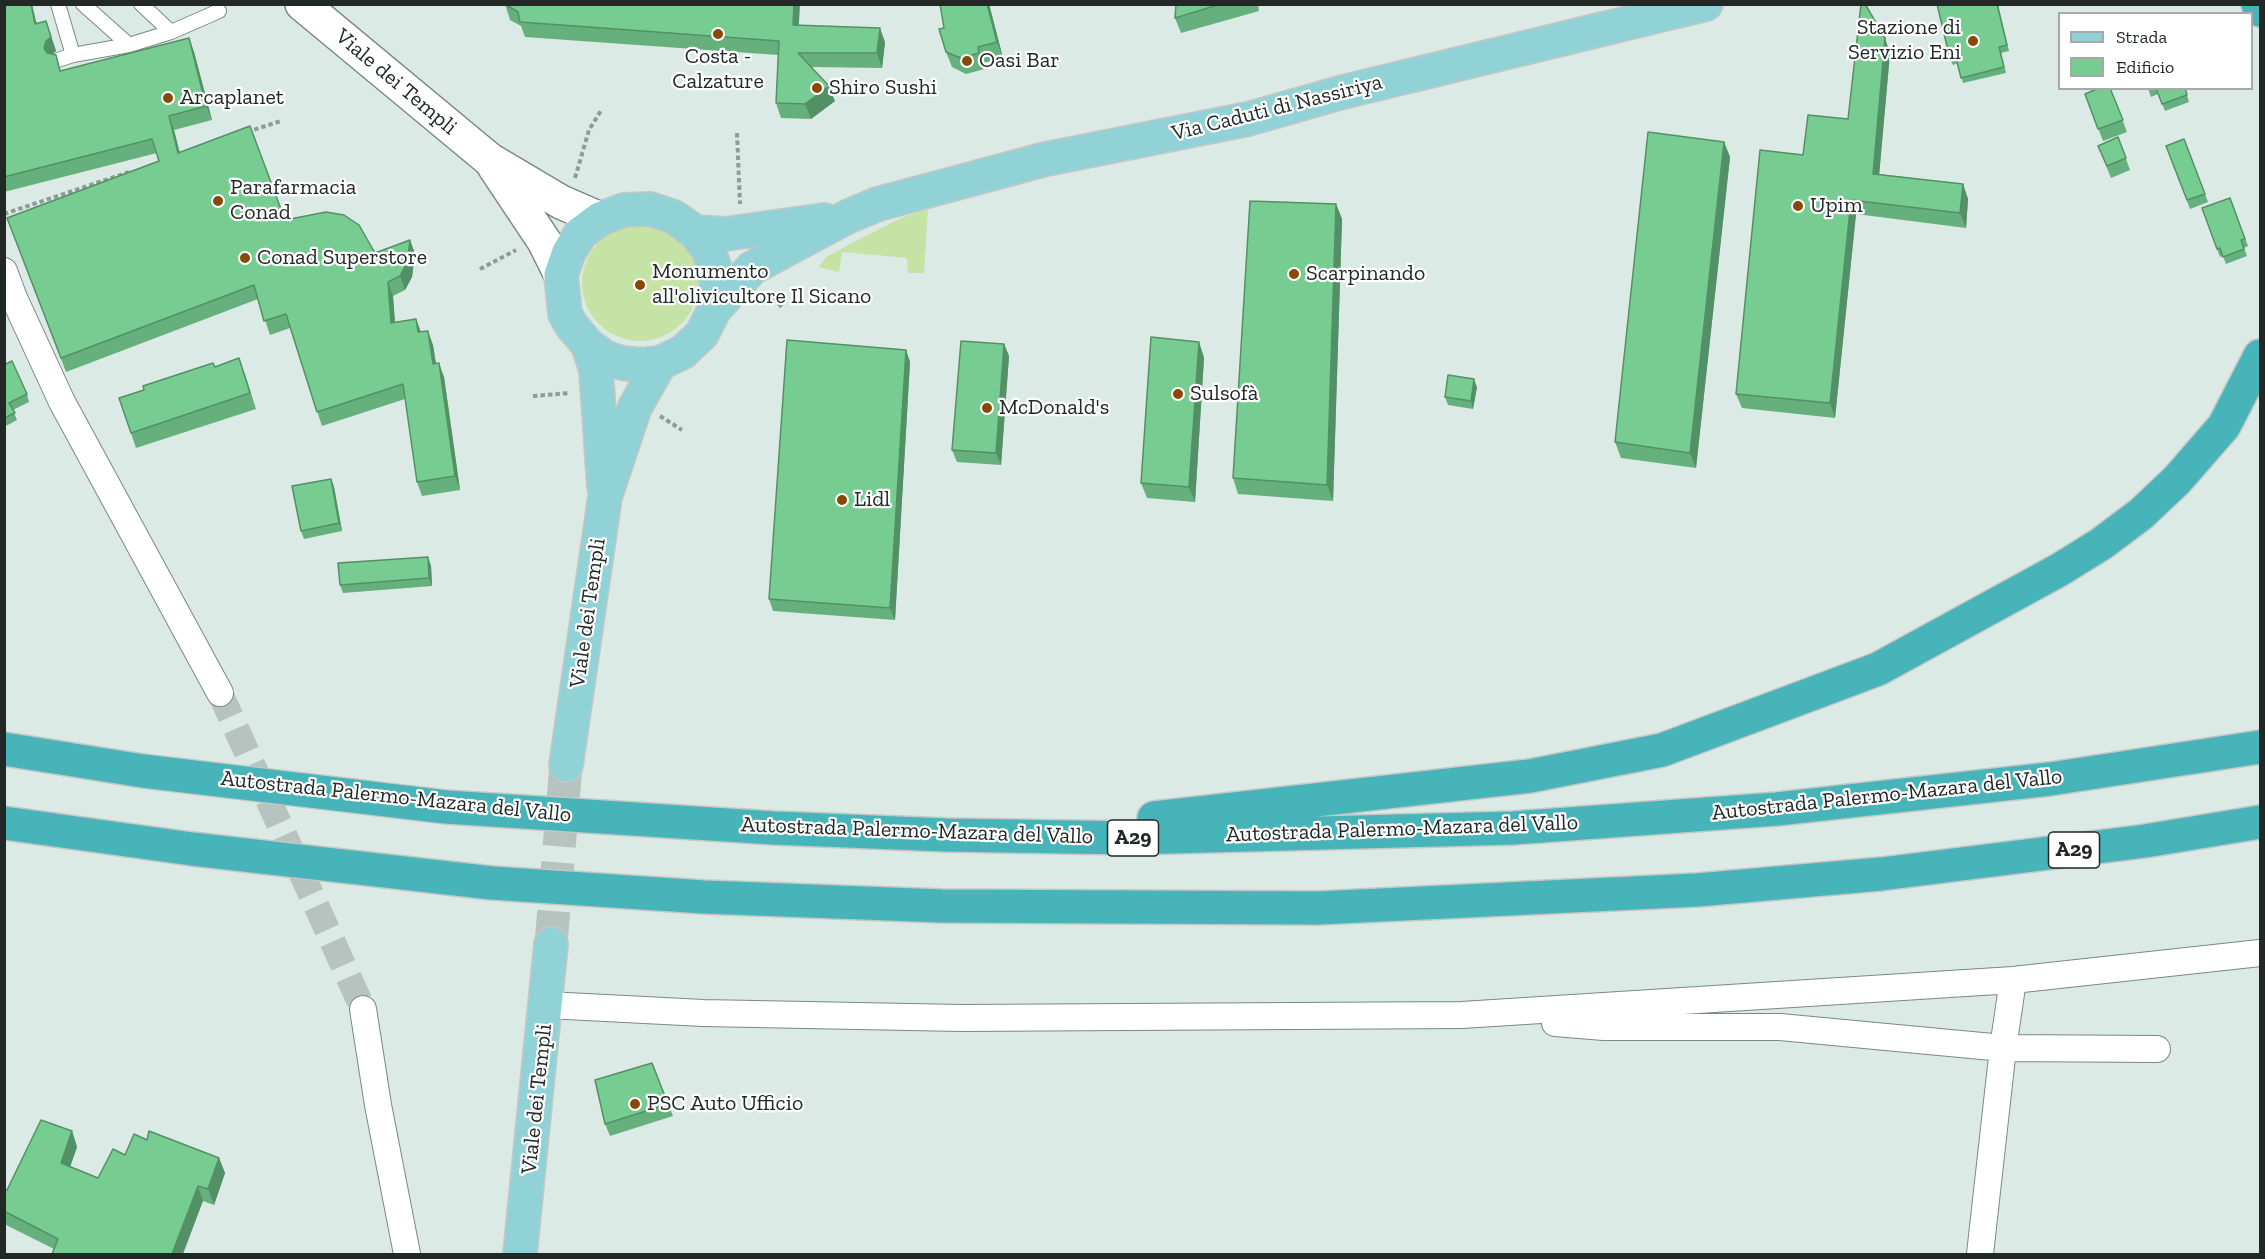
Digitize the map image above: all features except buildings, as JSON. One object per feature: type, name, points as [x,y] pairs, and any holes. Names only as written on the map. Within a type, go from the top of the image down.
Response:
[{"type":"highway","points":[[2258,4],[2260,10]]},
{"type":"highway","points":[[774,828],[836,818],[1132,820],[1530,776],[1662,750],[1878,669],[1950,632],[2101,544],[2141,514],[2177,480],[2208,444],[2227,420],[2260,356]]},
{"type":"highway","name":"Autostrada Palermo-Mazara del Vallo","points":[[4,749],[143,771],[446,807],[774,828],[957,835],[1131,838],[1513,828],[1777,809],[2050,779],[2260,747]]},
{"type":"highway","name":"A29","points":[[4,822],[192,849],[492,883],[704,897],[954,906],[1318,908],[1697,890],[1881,874],[2145,841],[2260,822]]},
{"type":"highway","points":[[2145,841],[2260,841]]},
{"type":"main road","name":"Viale dei Templi","points":[[302,4],[490,160]]},
{"type":"main road","name":"Via Caduti di Nassiriya","points":[[849,216],[939,186],[1046,159],[1248,119],[1366,86],[1706,4]]},
{"type":"main road","points":[[490,160],[561,202],[600,219]]},
{"type":"main road","points":[[490,160],[544,241],[561,275],[565,314],[572,326],[588,345],[604,357],[622,363],[641,365],[660,363],[683,352],[702,334],[714,310],[752,268],[849,216]]},
{"type":"main road","points":[[561,275],[568,252],[581,233],[600,219],[624,210],[650,209],[674,217],[695,232],[708,249],[715,269],[717,290],[714,310]]},
{"type":"main road","points":[[695,232],[725,234],[849,216]]},
{"type":"main road","points":[[588,345],[596,370],[605,497]]},
{"type":"main road","points":[[605,497],[636,407],[660,363]]},
{"type":"main road","name":"Viale dei Templi","points":[[566,765],[605,497]]},
{"type":"main road","name":"Viale dei Templi","points":[[520,1254],[547,1005],[551,944]]},
{"type":"street","points":[[4,271],[62,402],[220,693]]},
{"type":"street","points":[[547,1005],[704,1012],[961,1018],[1462,1015],[2013,980],[2260,953]]},
{"type":"street","points":[[1980,1254],[2013,980]]},
{"type":"street","points":[[363,1009],[378,1105],[407,1254]]},
{"type":"street","points":[[1462,1015],[1604,1027],[1803,1029],[2003,1048],[2157,1049]]},
{"type":"lane","points":[[58,4],[74,55]]},
{"type":"lane","points":[[83,4],[129,45]]},
{"type":"lane","points":[[141,4],[171,32]]},
{"type":"lane","points":[[58,60],[129,45],[183,29],[219,11]]},
{"type":"path","points":[[240,135],[281,121]]},
{"type":"path","points":[[4,214],[139,169]]},
{"type":"green space","points":[[928,209],[924,273],[908,273],[907,258],[842,252],[839,272],[819,267],[826,257],[854,242],[901,218]]},
{"type":"green space","points":[[640,225],[662,230],[681,242],[693,261],[698,283],[693,305],[681,324],[662,336],[640,341],[618,336],[599,324],[587,305],[582,283],[587,261],[599,242],[618,230]]},
{"type":"tunnel","points":[[220,693],[363,1009]]},
{"type":"tunnel","points":[[551,944],[566,765]]},
{"type":"place","name":"Costa - Calzature","points":[[718,34]]},
{"type":"place","name":"Stazione di Servizio Eni","points":[[1973,41]]},
{"type":"place","name":"Oasi Bar","points":[[967,61]]},
{"type":"place","name":"Shiro Sushi","points":[[817,88]]},
{"type":"place","name":"Arcaplanet","points":[[168,98]]},
{"type":"place","name":"Parafarmacia Conad","points":[[218,201]]},
{"type":"place","name":"Upim","points":[[1798,206]]},
{"type":"place","name":"Conad Superstore","points":[[245,258]]},
{"type":"place","name":"Scarpinando","points":[[1294,274]]},
{"type":"place","name":"Monumento all'olivicultore Il Sicano","points":[[640,285]]},
{"type":"place","name":"Sulsofà","points":[[1178,394]]},
{"type":"place","name":"McDonald's","points":[[987,408]]},
{"type":"place","name":"Lidl","points":[[842,500]]},
{"type":"place","name":"PSC Auto Ufficio","points":[[635,1104]]}]
